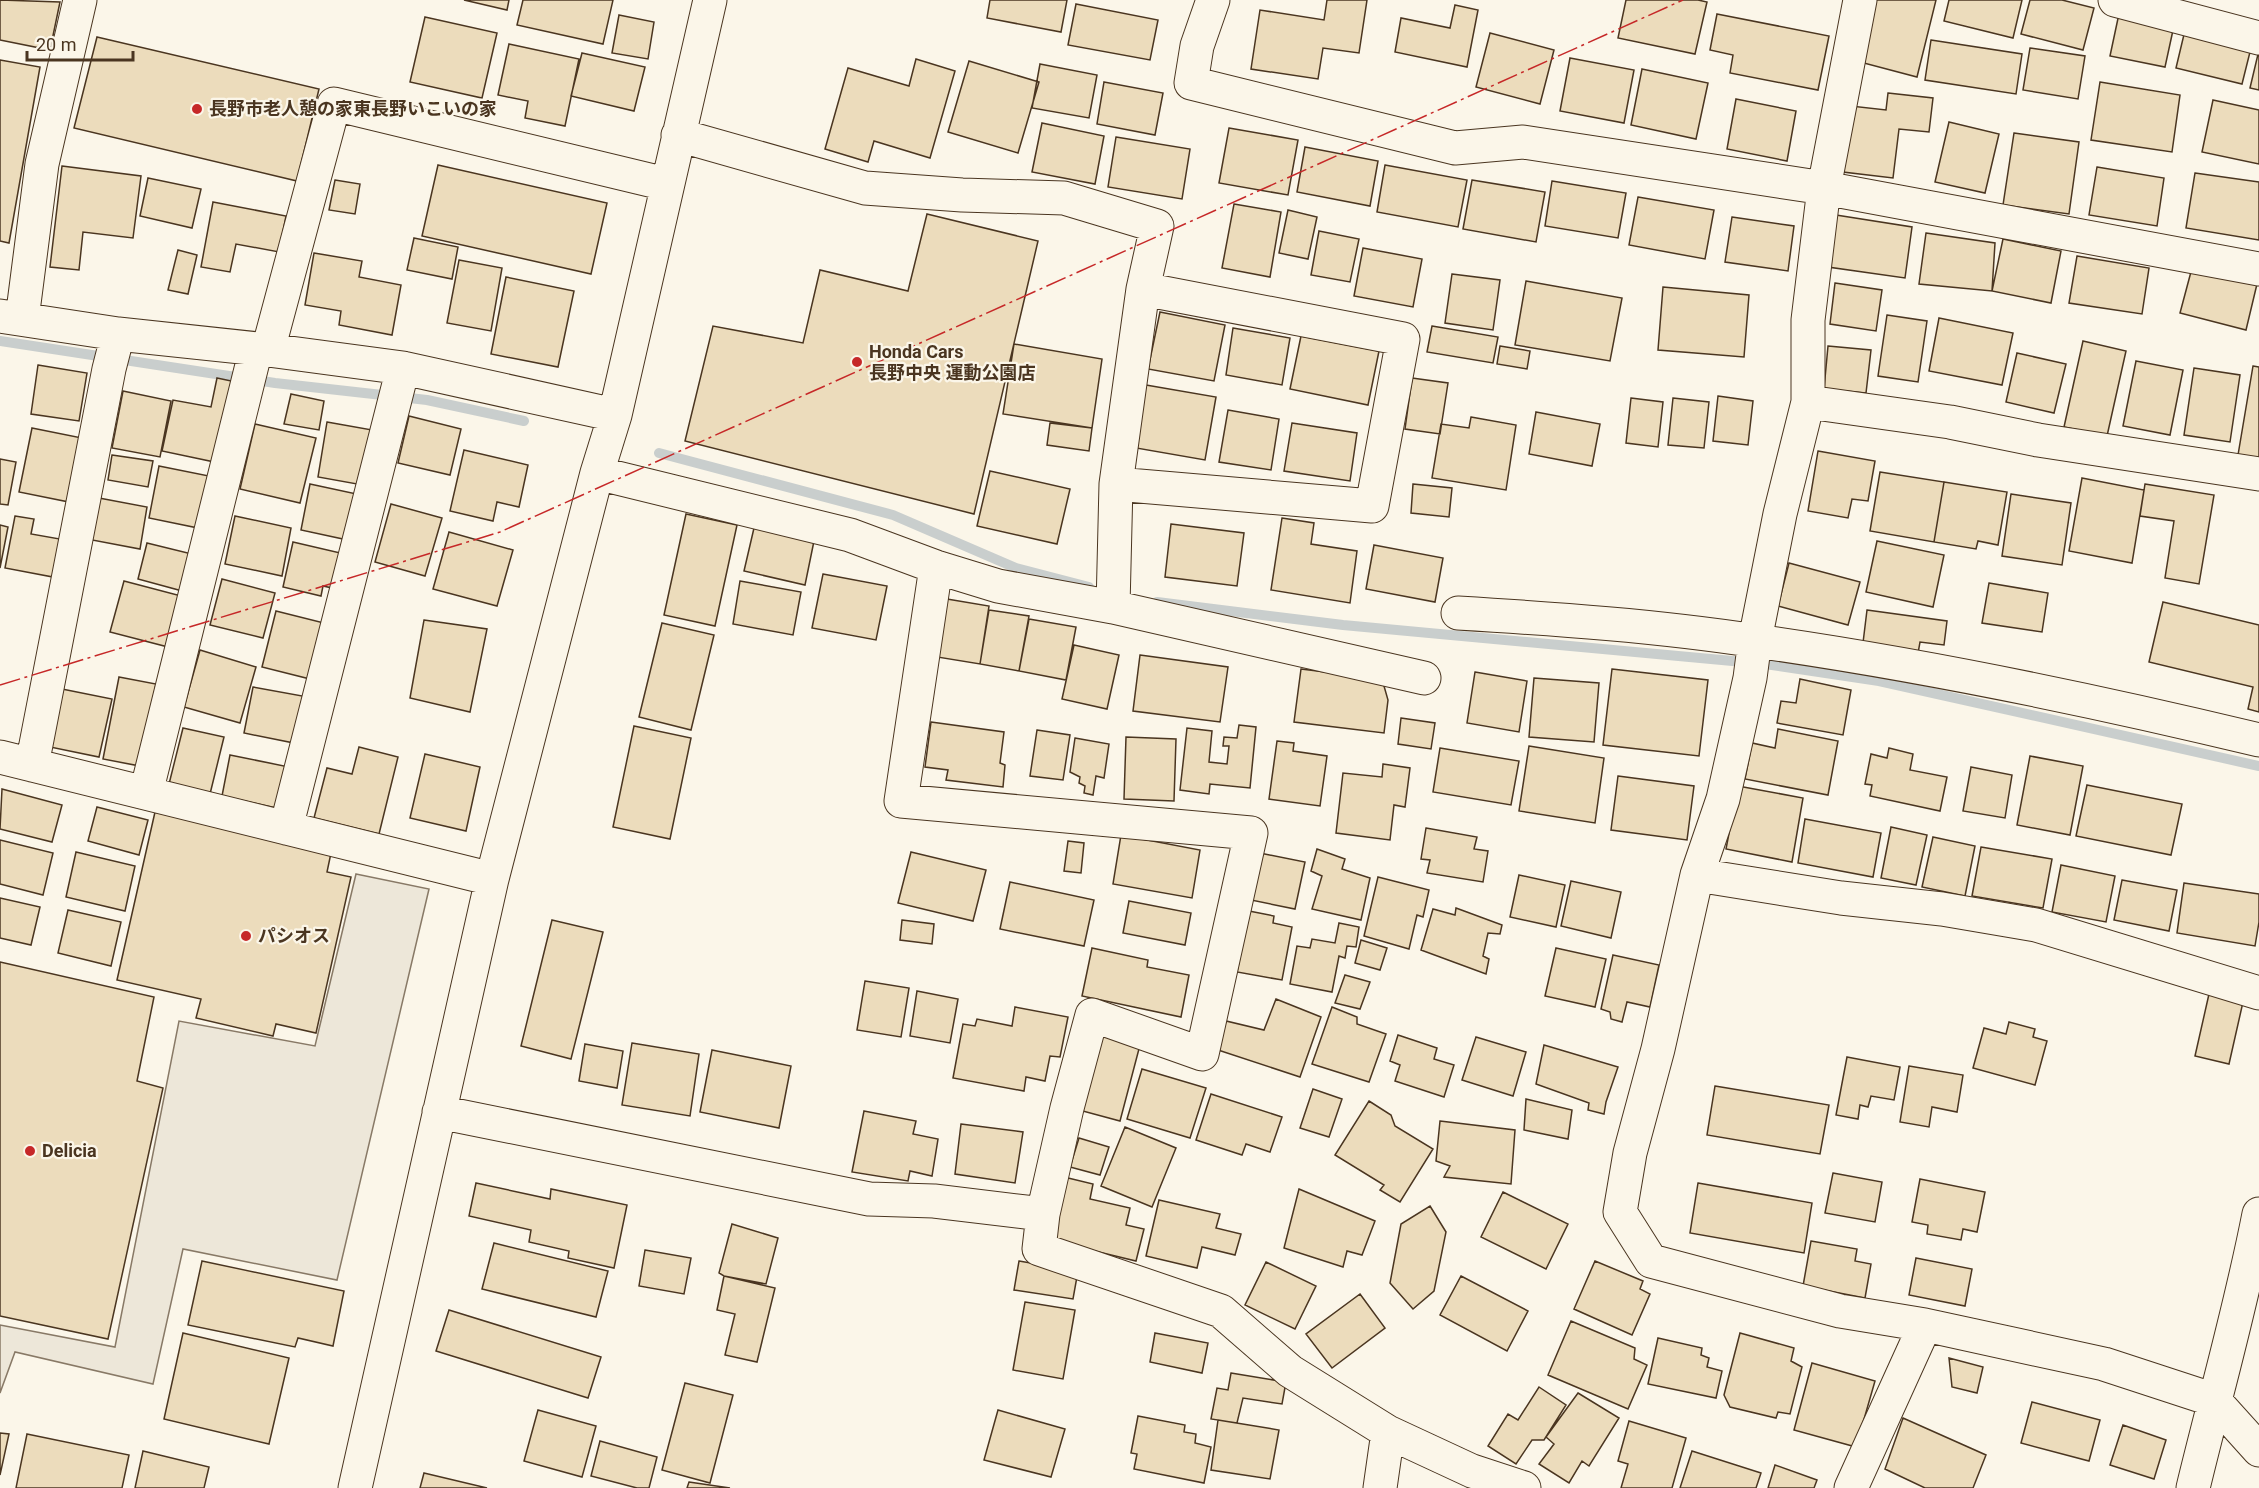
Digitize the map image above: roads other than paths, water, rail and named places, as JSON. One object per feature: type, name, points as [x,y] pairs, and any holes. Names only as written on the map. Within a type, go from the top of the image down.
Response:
[{"type":"street","points":[[80,0],[42,164],[11,318],[114,349],[259,353],[399,384],[615,415]]},
{"type":"street","points":[[355,1488],[492,879],[597,473],[615,415],[666,184],[710,0]]},
{"type":"street","points":[[1213,0],[1197,46],[1191,83],[1455,148],[1523,142],[1824,188],[2259,269]]},
{"type":"street","points":[[1860,0],[1824,188],[1808,320],[1808,402],[1780,514],[1723,799],[1697,874],[1658,1048],[1630,1153],[1620,1212],[1651,1261],[1840,1311],[1925,1325],[2104,1364],[2214,1400],[2259,1450]]},
{"type":"street","points":[[2115,0],[2259,38]]},
{"type":"street","points":[[146,793],[246,392],[334,104],[666,184]]},
{"type":"street","points":[[678,135],[865,188],[962,195],[1064,198],[1157,226],[1143,289],[1116,484],[1113,607]]},
{"type":"street","points":[[1116,484],[1372,506],[1403,339],[1143,289]]},
{"type":"street","points":[[32,765],[114,349]]},
{"type":"street","points":[[286,828],[399,384]]},
{"type":"street","points":[[1808,402],[1950,422],[2038,440],[2259,474]]},
{"type":"street","points":[[597,473],[850,535],[936,567],[998,586],[1113,607],[1424,678]]},
{"type":"street","points":[[936,567],[901,801],[1251,833],[1202,1054],[1092,1015],[1082,1046],[1043,1214],[1039,1249],[1221,1311],[1290,1371],[1389,1432],[1472,1471],[1524,1488]]},
{"type":"street","points":[[1458,613],[1540,618],[1753,658],[1978,678],[2136,710],[2259,740]]},
{"type":"street","points":[[0,757],[492,879]]},
{"type":"street","points":[[1697,874],[1841,898],[1942,909],[2036,925],[2259,993]]},
{"type":"street","points":[[440,1112],[869,1199],[934,1201],[1043,1214]]},
{"type":"street","points":[[2193,1488],[2245,1287],[2259,1214]]},
{"type":"street","points":[[1851,1488],[1925,1325]]},
{"type":"street","points":[[1380,1488],[1389,1432]]},
{"type":"waterway","points":[[0,341],[275,383],[427,400],[524,421]]},
{"type":"waterway","points":[[659,453],[893,515],[1016,568],[1089,587]]},
{"type":"waterway","points":[[1157,602],[1343,625],[1765,664],[1879,681],[2259,766]]},
{"type":"place","name":"長野市老人憩の家東長野いこいの家","points":[[197,109]]},
{"type":"place","name":"Honda Cars 長野中央 運動公園店","points":[[857,362]]},
{"type":"place","name":"パシオス","points":[[246,936]]},
{"type":"place","name":"Delicia","points":[[30,1151]]}]
